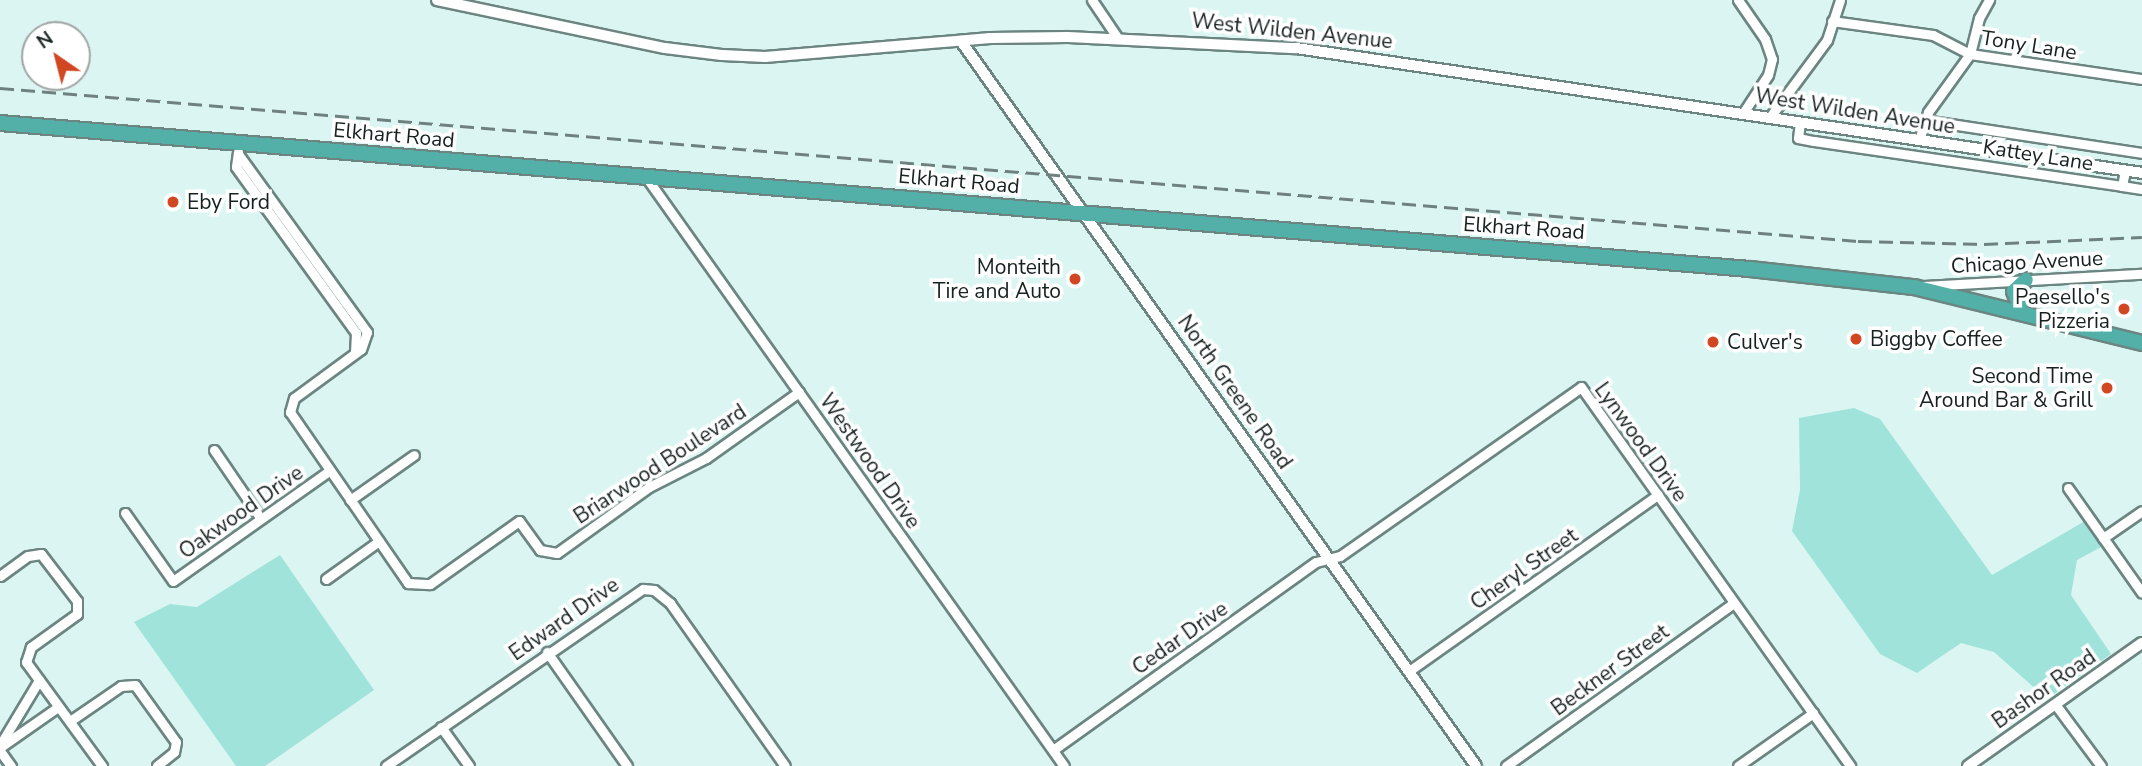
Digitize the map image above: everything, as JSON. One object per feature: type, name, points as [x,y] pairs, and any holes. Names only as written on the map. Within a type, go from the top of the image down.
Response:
[{"type":"highway","name":"Elkhart Road","points":[[0,123],[238,148],[646,177],[1656,260],[1914,287],[2142,343]]},
{"type":"highway","points":[[2021,312],[2014,291],[2026,279]]},
{"type":"street","name":"West Wilden Avenue","points":[[437,0],[665,48],[722,55],[804,55],[961,41],[1118,37],[1296,48],[2142,173]]},
{"type":"street","points":[[1092,0],[1118,37]]},
{"type":"street","points":[[1738,0],[1765,39],[1772,59],[1768,75],[1743,113]]},
{"type":"street","points":[[1770,117],[1819,53],[1840,0]]},
{"type":"street","points":[[1919,140],[1924,120],[1970,54],[1979,18],[1989,0]]},
{"type":"street","name":"Tony Lane","points":[[1832,22],[1933,35],[1970,54],[2142,79]]},
{"type":"street","name":"North Greene Road","points":[[961,41],[1476,766]]},
{"type":"street","points":[[1924,120],[2142,153]]},
{"type":"street","name":"Kattey Lane","points":[[1800,122],[1798,138],[2142,189]]},
{"type":"street","points":[[1958,160],[1960,146]]},
{"type":"street","name":"Briarwood Boulevard","points":[[238,148],[236,167],[356,333],[354,354],[291,403],[292,419],[405,580],[421,586],[519,521],[540,550],[557,552],[649,487],[706,458],[799,392]]},
{"type":"street","points":[[2122,186],[2125,171]]},
{"type":"street","name":"Westwood Drive","points":[[646,177],[1064,766]]},
{"type":"street","name":"Chicago Avenue","points":[[1914,287],[2142,274]]},
{"type":"street","name":"Lynwood Drive","points":[[1330,559],[1581,387],[1850,766]]},
{"type":"street","points":[[214,450],[261,519]]},
{"type":"street","points":[[349,500],[414,455]]},
{"type":"street","name":"Oakwood Drive","points":[[125,513],[173,581],[329,471]]},
{"type":"street","points":[[2068,488],[2142,593]]},
{"type":"street","name":"Cheryl Street","points":[[1409,671],[1658,495]]},
{"type":"street","points":[[2103,538],[2142,511]]},
{"type":"street","points":[[326,579],[379,541]]},
{"type":"street","points":[[0,576],[28,555],[41,554],[78,606],[77,614],[27,652],[26,662],[102,766]]},
{"type":"street","name":"Cedar Drive","points":[[1053,750],[1316,562],[1330,559]]},
{"type":"street","name":"Edward Drive","points":[[386,766],[630,594],[654,590],[670,603],[785,766]]},
{"type":"street","name":"Beckner Street","points":[[1506,766],[1734,603]]},
{"type":"street","name":"Bashor Road","points":[[1968,766],[2142,643]]},
{"type":"street","points":[[547,652],[627,766]]},
{"type":"street","points":[[0,748],[39,680]]},
{"type":"street","points":[[70,721],[121,686],[135,685],[176,742],[174,752],[157,766]]},
{"type":"street","points":[[2056,704],[2101,766]]},
{"type":"street","points":[[0,748],[58,707]]},
{"type":"street","points":[[1738,766],[1813,713]]},
{"type":"street","points":[[441,727],[469,766]]},
{"type":"street","points":[[0,748],[10,766]]},
{"type":"shaded area","points":[[1854,408],[1880,419],[1992,575],[2085,521],[2103,546],[2077,560],[2071,595],[2111,654],[2047,699],[1994,652],[1961,643],[1917,673],[1880,654],[1792,531],[1800,490],[1799,418]]},
{"type":"shaded area","points":[[280,555],[374,690],[265,766],[236,766],[134,622],[170,604],[197,607]]},
{"type":"railway","points":[[0,88],[1858,241],[1984,244],[2142,237]]},
{"type":"place","name":"Eby Ford","points":[[173,202]]},
{"type":"place","name":"Monteith Tire and Auto","points":[[1075,279]]},
{"type":"place","name":"Paesello's Pizzeria","points":[[2124,309]]},
{"type":"place","name":"Biggby Coffee","points":[[1856,339]]},
{"type":"place","name":"Culver's","points":[[1713,342]]},
{"type":"place","name":"Second Time Around Bar & Grill","points":[[2107,388]]}]
